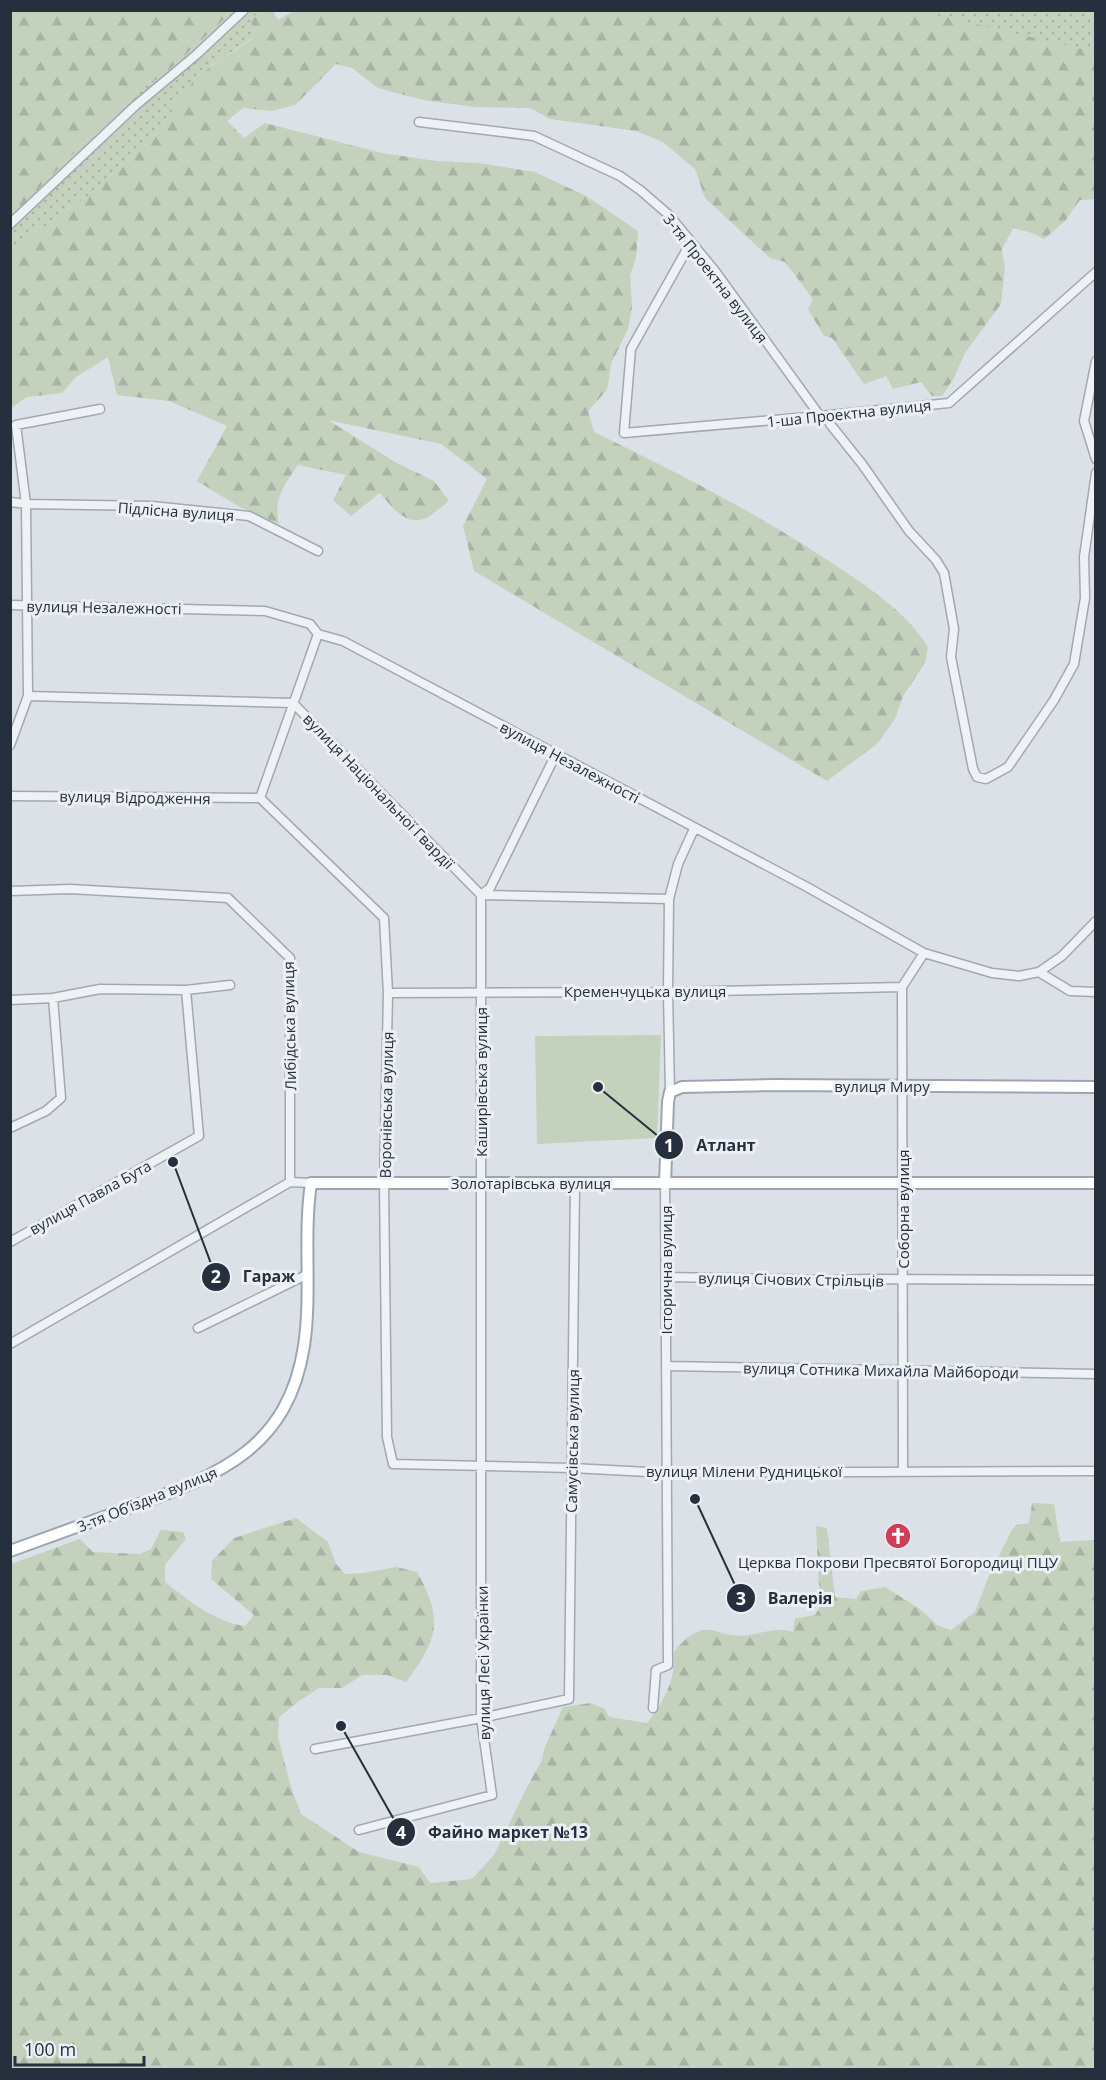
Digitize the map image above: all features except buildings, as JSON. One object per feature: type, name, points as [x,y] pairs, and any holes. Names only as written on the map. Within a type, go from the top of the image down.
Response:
[{"type":"main road","name":"вулиця Миру","points":[[670,1092],[682,1087],[1095,1087]]},
{"type":"main road","name":"Історична вулиця","points":[[665,1184],[670,1092]]},
{"type":"main road","name":"Золотарівська вулиця","points":[[311,1183],[1095,1183]]},
{"type":"main road","name":"3-тя Обʼїздна вулиця","points":[[10,1551],[193,1483],[224,1468],[247,1452],[266,1434],[279,1417],[296,1381],[306,1326],[306,1220],[311,1183]]},
{"type":"street","points":[[10,224],[135,106],[196,55],[244,10]]},
{"type":"street","name":"3-тя Проектна вулиця","points":[[418,122],[534,136],[620,176],[669,215],[715,271],[862,464],[909,531],[936,560],[944,573],[954,629],[951,657],[973,768],[977,777],[986,779],[1008,767],[1054,700],[1074,664],[1085,598],[1084,557],[1095,473]]},
{"type":"street","name":"1-ша Проектна вулиця","points":[[691,242],[631,349],[624,433],[949,403],[1095,272]]},
{"type":"street","points":[[1095,361],[1084,420],[1095,459]]},
{"type":"street","points":[[10,745],[28,696],[26,504],[16,425],[99,409]]},
{"type":"street","name":"Підлісна вулиця","points":[[10,502],[152,506],[249,516],[318,551]]},
{"type":"street","name":"вулиця Незалежності","points":[[10,605],[265,611],[310,624],[318,634],[343,641],[807,887],[924,953],[993,973],[1019,975],[1038,972]]},
{"type":"street","points":[[260,798],[318,634]]},
{"type":"street","name":"вулиця Національної Гвардії","points":[[28,696],[293,703],[481,895]]},
{"type":"street","points":[[481,895],[490,888],[556,754]]},
{"type":"street","name":"вулиця Відродження","points":[[10,796],[260,798]]},
{"type":"street","name":"Воронівська вулиця","points":[[260,798],[384,918],[388,993],[384,1183],[387,1437],[393,1464]]},
{"type":"street","name":"Історична вулиця","points":[[670,1092],[669,899],[678,864],[694,829]]},
{"type":"street","name":"Либідська вулиця","points":[[10,891],[70,889],[228,898],[290,958],[291,1182]]},
{"type":"street","points":[[481,895],[669,899]]},
{"type":"street","name":"Каширівська вулиця","points":[[481,895],[481,1466]]},
{"type":"street","points":[[1095,921],[1062,956],[1038,972],[1070,992],[1095,992]]},
{"type":"street","points":[[902,987],[924,953]]},
{"type":"street","points":[[10,1000],[53,998],[100,989],[186,990],[230,985]]},
{"type":"street","name":"Кременчуцька вулиця","points":[[388,993],[668,992],[902,987]]},
{"type":"street","name":"Соборна вулиця","points":[[902,987],[903,1471]]},
{"type":"street","name":"вулиця Павла Бута","points":[[10,1242],[199,1136],[186,990]]},
{"type":"street","points":[[10,1128],[46,1111],[61,1098],[53,998]]},
{"type":"street","points":[[10,1344],[291,1182]]},
{"type":"street","name":"Золотарівська вулиця","points":[[291,1182],[311,1183]]},
{"type":"street","name":"Самусівська вулиця","points":[[481,1718],[568,1699],[575,1183]]},
{"type":"street","name":"Історична вулиця","points":[[653,1708],[656,1670],[668,1665],[665,1184]]},
{"type":"street","points":[[198,1328],[306,1275]]},
{"type":"street","name":"вулиця Січових Стрільців","points":[[666,1277],[1095,1280]]},
{"type":"street","name":"вулиця Сотника Михайла Майбороди","points":[[666,1366],[1095,1374]]},
{"type":"street","name":"вулиця Мілени Рудницької","points":[[393,1464],[572,1468],[667,1473],[1095,1470]]},
{"type":"street","name":"вулиця Лесі Українки","points":[[359,1830],[492,1795],[481,1718],[481,1466]]},
{"type":"street","points":[[315,1749],[481,1718]]},
{"type":"green space","points":[[11,10],[233,11],[160,78],[140,86],[11,217]]},
{"type":"green space","points":[[296,10],[915,10],[1095,52],[1095,199],[1080,200],[1065,221],[1044,239],[1013,228],[1002,249],[1005,268],[1001,304],[965,353],[954,378],[942,396],[932,396],[921,382],[893,389],[886,376],[864,384],[832,338],[824,336],[808,309],[813,299],[785,262],[770,258],[705,198],[695,169],[663,142],[636,131],[550,119],[530,108],[475,107],[423,100],[378,88],[352,68],[336,64],[295,105],[272,111],[243,108],[227,121],[244,138],[265,123],[382,153],[436,161],[479,163],[535,172],[586,196],[638,231],[636,258],[630,275],[632,307],[628,329],[611,364],[607,390],[588,411],[594,432],[714,493],[829,561],[896,610],[908,621],[928,647],[925,663],[903,696],[895,719],[877,744],[827,781],[474,571],[463,526],[487,479],[441,444],[328,420],[395,462],[434,481],[449,501],[426,518],[412,520],[400,514],[380,493],[351,516],[333,500],[346,475],[298,465],[281,493],[277,507],[279,524],[238,506],[197,481],[227,426],[169,401],[117,395],[108,357],[76,377],[62,393],[27,397],[11,408],[11,250],[88,196],[157,133],[197,76],[253,38],[251,19],[260,11],[273,11],[278,20]]},
{"type":"green space","points":[[233,11],[260,11],[251,19],[253,37],[197,76],[157,133],[88,196],[11,250],[11,217],[140,86],[160,78]]},
{"type":"green space","points":[[915,11],[1095,11],[1095,52],[1079,49]]},
{"type":"green space","points":[[661,1035],[657,1138],[537,1144],[535,1036]]},
{"type":"green space","points":[[1032,1503],[1054,1504],[1060,1542],[1095,1540],[1095,2069],[11,2069],[11,1564],[80,1539],[93,1552],[140,1554],[151,1549],[161,1530],[183,1532],[186,1539],[165,1565],[165,1582],[213,1615],[245,1626],[254,1615],[211,1579],[212,1561],[234,1538],[296,1518],[328,1542],[336,1564],[345,1574],[396,1567],[417,1572],[431,1603],[434,1629],[425,1653],[406,1682],[387,1675],[362,1675],[342,1688],[319,1688],[279,1717],[278,1737],[291,1787],[301,1814],[359,1852],[419,1867],[430,1883],[472,1879],[494,1855],[542,1760],[544,1749],[563,1707],[591,1703],[605,1709],[609,1717],[647,1723],[668,1690],[673,1671],[674,1652],[692,1635],[709,1630],[740,1636],[777,1630],[793,1632],[795,1619],[815,1615],[820,1607],[816,1526],[827,1528],[835,1597],[856,1599],[861,1591],[885,1587],[920,1609],[937,1625],[951,1630],[975,1612],[988,1578],[1012,1530],[1016,1525],[1029,1523]]},
{"type":"place","name":"Атлант","points":[[598,1087]]},
{"type":"place","name":"Гараж","points":[[173,1162]]},
{"type":"place","name":"Валерія","points":[[695,1499]]},
{"type":"place","name":"Церква Покрови Пресвятої Богородиці ПЦУ","points":[[898,1536]]},
{"type":"place","name":"Файно маркет №13","points":[[341,1726]]}]
